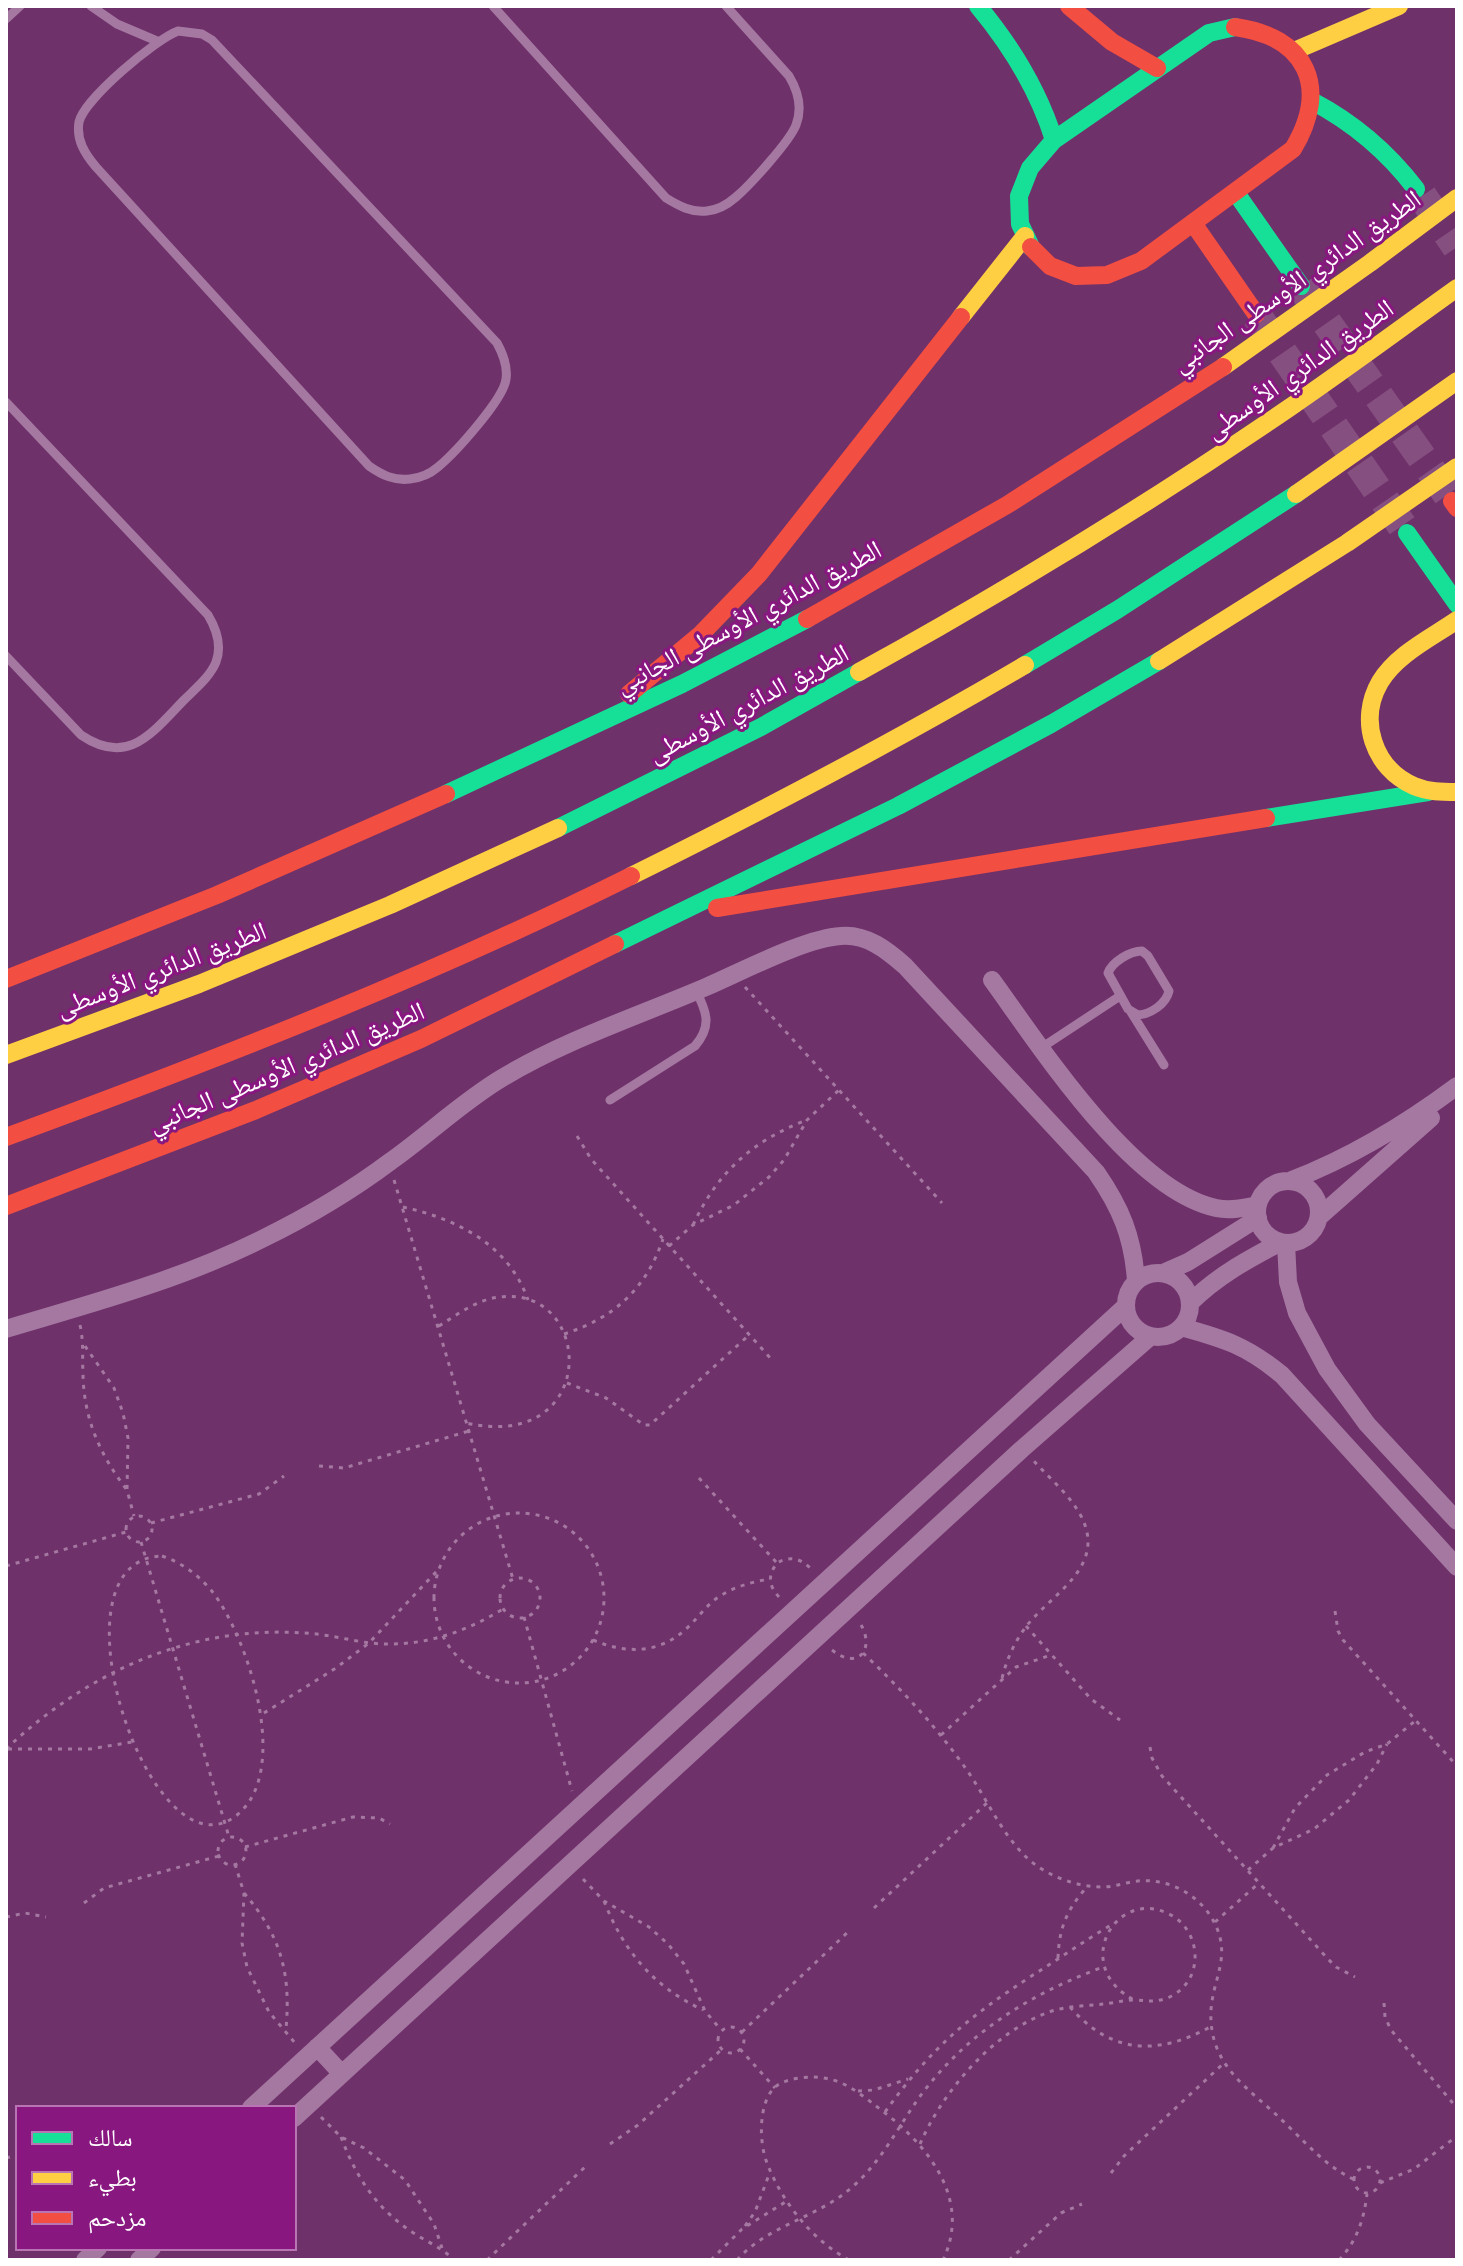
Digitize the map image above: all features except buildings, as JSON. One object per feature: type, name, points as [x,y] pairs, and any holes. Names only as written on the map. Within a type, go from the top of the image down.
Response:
[{"type":"main road","points":[[978,6],[1001,32],[1028,72],[1048,117],[1054,140]]},
{"type":"main road","points":[[1069,6],[1112,42],[1157,68]]},
{"type":"main road","points":[[1294,51],[1399,6]]},
{"type":"main road","points":[[1235,27],[1261,30],[1294,51],[1308,74],[1312,101],[1307,127],[1293,149],[1141,261],[1104,278],[1077,277],[1051,267],[1025,236],[1018,209],[1022,182],[1035,158],[1054,140],[1157,68],[1209,33],[1235,27]]},
{"type":"main road","points":[[1312,101],[1363,131],[1392,158],[1416,189]]},
{"type":"main road","points":[[1236,193],[1301,286]]},
{"type":"main road","name":"الطريق الدائري الأوسطى الجانبي","points":[[6,979],[251,883],[409,813],[643,703],[793,626],[1013,501],[1226,365],[1457,198]]},
{"type":"main road","points":[[1193,223],[1256,314]]},
{"type":"main road","points":[[565,738],[668,663],[759,574],[1025,236]]},
{"type":"main road","name":"الطريق الدائري الأوسطى","points":[[6,1055],[200,983],[363,916],[602,807],[794,710],[980,606],[1137,510],[1302,400],[1457,288]]},
{"type":"main road","points":[[6,1137],[217,1058],[395,984],[570,904],[779,801],[943,712],[1091,625],[1261,517],[1457,381]]},
{"type":"main road","name":"الطريق الدائري الأوسطى الجانبي","points":[[6,1206],[173,1144],[339,1075],[502,1001],[885,813],[1051,724],[1275,590],[1457,467]]},
{"type":"main road","points":[[1407,533],[1448,582],[1457,604]]},
{"type":"main road","points":[[1428,792],[1403,782],[1383,763],[1371,738],[1370,711],[1378,685],[1386,673],[1406,655],[1457,620]]},
{"type":"main road","points":[[662,921],[796,893],[1428,792],[1457,792]]},
{"type":"street","points":[[6,1329],[117,1297],[218,1260],[305,1216],[389,1163],[475,1094],[505,1076],[733,975],[821,939],[843,935],[866,939],[887,950],[1096,1172],[1113,1196],[1125,1222],[1134,1249],[1136,1281]]},
{"type":"street","points":[[992,980],[1041,1048],[1111,1133],[1150,1172],[1170,1187],[1215,1208],[1258,1211]]},
{"type":"street","points":[[1284,1243],[1270,1237],[1262,1229],[1258,1211],[1262,1195],[1271,1186],[1339,1160],[1402,1125],[1457,1086]]},
{"type":"street","points":[[296,2116],[1022,1449],[1151,1336],[1172,1334],[1181,1327],[1190,1303],[1210,1283],[1228,1270],[1284,1243],[1307,1237],[1319,1217],[1420,1126],[1457,1099]]},
{"type":"street","points":[[1292,1180],[1313,1194],[1319,1217]]},
{"type":"street","points":[[1151,1336],[1133,1325],[1126,1306],[1127,1297],[1136,1281],[1188,1262],[1258,1211]]},
{"type":"street","points":[[1284,1243],[1288,1282],[1297,1313],[1327,1369],[1367,1424],[1457,1521]]},
{"type":"street","points":[[1163,1273],[1182,1283],[1190,1303]]},
{"type":"street","points":[[253,2106],[1126,1306]]},
{"type":"street","points":[[1181,1327],[1234,1342],[1260,1356],[1282,1375],[1457,1567]]},
{"type":"street","points":[[317,2047],[342,2074]]},
{"type":"lane","points":[[6,19],[20,6]]},
{"type":"lane","points":[[91,6],[117,24],[157,41],[178,31],[202,34],[212,40],[497,343],[506,366],[503,391],[497,402],[439,467],[426,475],[397,479],[382,475],[369,466],[88,157],[79,134],[79,121],[84,110],[91,100],[157,41]]},
{"type":"lane","points":[[493,6],[666,198],[679,206],[708,211],[735,198],[791,135],[799,112],[796,87],[789,76],[726,6]]},
{"type":"lane","points":[[6,402],[208,615],[215,626],[218,650],[210,673],[150,735],[137,744],[123,748],[93,744],[81,735],[6,656]]},
{"type":"lane","points":[[1131,1012],[1145,1014],[1164,1003],[1168,996],[1168,987],[1142,951],[1134,952],[1109,969],[1108,976],[1164,1065]]},
{"type":"lane","points":[[610,1100],[695,1046],[703,1037],[707,1012],[696,991]]},
{"type":"lane","points":[[1041,1048],[1120,996]]},
{"type":"path","points":[[733,975],[942,1203]]},
{"type":"path","points":[[669,1246],[693,1225],[734,1205],[769,1177],[784,1160],[807,1120],[839,1090]]},
{"type":"path","points":[[693,1225],[715,1184],[746,1152],[765,1139],[807,1120]]},
{"type":"path","points":[[577,1136],[591,1159],[773,1361]]},
{"type":"path","points":[[389,1163],[513,1579]]},
{"type":"path","points":[[402,1207],[427,1212],[473,1233],[506,1259],[523,1285],[528,1300]]},
{"type":"path","points":[[564,1334],[587,1327],[628,1300],[655,1261],[663,1239]]},
{"type":"path","points":[[438,1327],[489,1299],[502,1296],[528,1300],[556,1319],[569,1349],[571,1366],[567,1383],[550,1405],[525,1422],[506,1427],[466,1423]]},
{"type":"path","points":[[567,1383],[606,1398],[644,1425],[650,1425],[749,1334]]},
{"type":"path","points":[[127,1490],[111,1469],[89,1422],[82,1371],[85,1346],[101,1366],[123,1413],[128,1438],[127,1490],[134,1516]]},
{"type":"path","points":[[319,1466],[344,1468],[469,1431]]},
{"type":"path","points":[[1002,1678],[1007,1659],[1026,1626],[1075,1578],[1085,1559],[1087,1539],[1083,1518],[1071,1501],[1022,1449]]},
{"type":"path","points":[[151,1523],[259,1494],[284,1476]]},
{"type":"path","points":[[699,1478],[777,1563]]},
{"type":"path","points":[[262,1714],[302,1692],[369,1643],[439,1569],[451,1546],[471,1528],[494,1517],[516,1513],[539,1515],[559,1523],[578,1537],[592,1554],[601,1575],[604,1597],[601,1619],[593,1640],[571,1665],[542,1681],[516,1683],[490,1678],[466,1665],[448,1646],[437,1622],[434,1595],[439,1569]]},
{"type":"path","points":[[134,1516],[144,1516],[151,1523],[150,1535],[141,1542],[129,1538],[126,1532],[129,1519],[134,1516]]},
{"type":"path","points":[[6,1566],[126,1532]]},
{"type":"path","points":[[141,1542],[229,1837]]},
{"type":"path","points":[[145,1557],[170,1559],[192,1571],[210,1589],[236,1634],[262,1714],[258,1784],[239,1814],[225,1824],[204,1823],[188,1816],[170,1801],[155,1783],[132,1742],[116,1696],[113,1671],[111,1629],[116,1592],[123,1578],[145,1557]]},
{"type":"path","points":[[792,1611],[771,1587],[770,1579],[777,1563],[784,1559],[801,1560],[823,1582]]},
{"type":"path","points":[[513,1579],[530,1581],[539,1593],[537,1608],[524,1617],[509,1615],[503,1609],[500,1594],[513,1579]]},
{"type":"path","points":[[593,1640],[612,1648],[632,1651],[653,1648],[672,1640],[715,1599],[732,1589],[770,1579]]},
{"type":"path","points":[[817,1637],[842,1658],[857,1658],[863,1653],[867,1636],[850,1608]]},
{"type":"path","points":[[6,1749],[58,1705],[113,1671],[172,1647],[236,1634],[303,1633],[369,1643],[420,1642],[445,1637],[503,1609]]},
{"type":"path","points":[[1335,1611],[1338,1631],[1343,1640],[1457,1766]]},
{"type":"path","points":[[524,1617],[577,1808]]},
{"type":"path","points":[[1026,1626],[1091,1699],[1120,1720]]},
{"type":"path","points":[[863,1653],[917,1706],[941,1735],[1007,1833],[1032,1861],[1063,1880],[1088,1886],[1162,1882],[1184,1890],[1202,1904],[1215,1922],[1222,1945],[1221,1967],[1211,2007],[1215,2045],[1236,2080],[1280,2118],[1315,2155],[1353,2179],[1357,2189],[1367,2194],[1380,2183],[1414,2169],[1457,2136]]},
{"type":"path","points":[[941,1735],[1002,1678],[1033,1659],[1051,1655]]},
{"type":"path","points":[[1273,1848],[1309,1790],[1345,1762],[1387,1744],[1416,1720]]},
{"type":"path","points":[[6,1749],[90,1749],[132,1742]]},
{"type":"path","points":[[1247,1871],[1273,1848],[1314,1829],[1349,1800],[1377,1764],[1387,1744]]},
{"type":"path","points":[[1150,1747],[1162,1776],[1328,1959],[1355,1977]]},
{"type":"path","points":[[874,1908],[988,1802]]},
{"type":"path","points":[[245,1847],[353,1817],[379,1818],[390,1824]]},
{"type":"path","points":[[229,1837],[239,1839],[245,1847],[244,1858],[235,1864],[228,1864],[219,1856],[219,1844],[229,1837]]},
{"type":"path","points":[[84,1903],[104,1888],[219,1856]]},
{"type":"path","points":[[235,1864],[244,1893],[269,1926],[285,1966],[288,1987],[285,2031],[256,1991],[247,1967],[242,1943],[244,1893]]},
{"type":"path","points":[[569,1865],[604,1901],[626,1948],[642,1968],[661,1986],[705,2011]]},
{"type":"path","points":[[1215,1922],[1259,1883]]},
{"type":"path","points":[[1058,1958],[1064,1918],[1088,1886]]},
{"type":"path","points":[[604,1901],[628,1912],[668,1944],[684,1964],[705,2011],[721,2030]]},
{"type":"path","points":[[885,2112],[908,2079],[965,2021],[1126,1914],[1141,1909],[1157,1909],[1171,1914],[1192,1937],[1196,1952],[1194,1967],[1188,1982],[1178,1993],[1149,2003],[1120,1993],[1103,1967],[1102,1951],[1106,1936],[1114,1924]]},
{"type":"path","points":[[6,1917],[25,1913],[46,1917]]},
{"type":"path","points":[[742,2032],[849,1931]]},
{"type":"path","points":[[737,2260],[768,2234],[824,2207],[868,2174],[933,2080],[986,2028],[1022,2003],[1062,1982],[1103,1967]]},
{"type":"path","points":[[920,2144],[933,2114],[950,2089],[998,2043],[1035,2018],[1070,2007],[1134,2000]]},
{"type":"path","points":[[1384,2003],[1385,2017],[1391,2030],[1457,2108]]},
{"type":"path","points":[[1070,2007],[1084,2023],[1100,2034],[1142,2047],[1177,2042],[1211,2026]]},
{"type":"path","points":[[721,2030],[732,2027],[742,2032]]},
{"type":"path","points":[[721,2030],[718,2037],[721,2050]]},
{"type":"path","points":[[721,2050],[734,2053],[740,2049],[744,2044],[742,2032]]},
{"type":"path","points":[[740,2049],[775,2088]]},
{"type":"path","points":[[610,2144],[638,2125],[721,2050]]},
{"type":"path","points":[[1111,2173],[1124,2156],[1224,2063]]},
{"type":"path","points":[[849,2260],[820,2240],[798,2218],[770,2172],[763,2153],[760,2130],[765,2108],[775,2088],[792,2080],[810,2077],[829,2079],[856,2091],[902,2125],[920,2144],[946,2185],[952,2205],[953,2227],[943,2260]]},
{"type":"path","points":[[856,2091],[874,2090],[908,2079]]},
{"type":"path","points":[[309,2104],[341,2137],[362,2184],[378,2205],[397,2223],[442,2248],[454,2260]]},
{"type":"path","points":[[341,2137],[364,2148],[405,2180],[434,2224],[442,2248]]},
{"type":"path","points":[[487,2260],[585,2167]]},
{"type":"path","points":[[1353,2179],[1358,2170],[1369,2167],[1378,2173],[1380,2183]]},
{"type":"path","points":[[711,2260],[755,2212],[770,2172]]},
{"type":"path","points":[[1339,2260],[1361,2226],[1367,2194]]},
{"type":"path","points":[[742,2229],[787,2201]]},
{"type":"path","points":[[1009,2260],[1061,2213],[1082,2204]]},
{"type":"tunnel","points":[[1422,196],[1457,247]]},
{"type":"tunnel","points":[[1301,286],[1451,499]]},
{"type":"tunnel","points":[[1257,316],[1405,530]]},
{"type":"traffic: fast","points":[[978,6],[1023,69],[1054,140]]},
{"type":"traffic: fast","points":[[1031,247],[1020,224],[1019,196],[1030,168],[1054,140],[1209,33],[1235,27]]},
{"type":"traffic: fast","points":[[1312,101],[1369,139],[1416,189]]},
{"type":"traffic: fast","points":[[1236,193],[1301,286]]},
{"type":"traffic: fast","points":[[1025,665],[1117,610],[1296,494]]},
{"type":"traffic: fast","points":[[1407,533],[1457,604]]},
{"type":"traffic: fast","points":[[446,794],[682,684],[807,619]]},
{"type":"traffic: fast","points":[[615,944],[898,806],[1051,724],[1159,661]]},
{"type":"traffic: fast","points":[[558,828],[761,727],[859,672]]},
{"type":"traffic: fast","points":[[1266,818],[1428,792]]},
{"type":"traffic: slow","points":[[1294,51],[1399,6]]},
{"type":"traffic: slow","points":[[1223,367],[1457,198]]},
{"type":"traffic: slow","points":[[961,317],[1025,236]]},
{"type":"traffic: slow","points":[[859,672],[1023,578],[1184,478],[1457,288]]},
{"type":"traffic: slow","points":[[1296,494],[1457,381]]},
{"type":"traffic: slow","points":[[1159,661],[1347,543],[1457,467]]},
{"type":"traffic: slow","points":[[1457,620],[1415,647],[1387,672],[1373,697],[1370,712],[1373,742],[1388,768],[1419,788],[1457,792]]},
{"type":"traffic: slow","points":[[631,876],[830,774],[1025,665]]},
{"type":"traffic: slow","points":[[6,1055],[199,984],[390,905],[558,828]]},
{"type":"traffic: jam","points":[[1069,6],[1112,42],[1157,68]]},
{"type":"traffic: jam","points":[[1031,247],[1050,266],[1076,276],[1107,275],[1141,261],[1293,149],[1310,105],[1310,86],[1305,68],[1295,54],[1280,42],[1235,27]]},
{"type":"traffic: jam","points":[[1193,223],[1256,314]]},
{"type":"traffic: jam","points":[[629,694],[700,635],[759,574],[961,317]]},
{"type":"traffic: jam","points":[[807,619],[1007,505],[1223,367]]},
{"type":"traffic: jam","points":[[1452,501],[1457,508]]},
{"type":"traffic: jam","points":[[6,979],[217,895],[446,794]]},
{"type":"traffic: jam","points":[[717,908],[1266,818]]},
{"type":"traffic: jam","points":[[6,1137],[322,1015],[478,948],[631,876]]},
{"type":"traffic: jam","points":[[6,1206],[256,1110],[421,1039],[615,944]]}]
